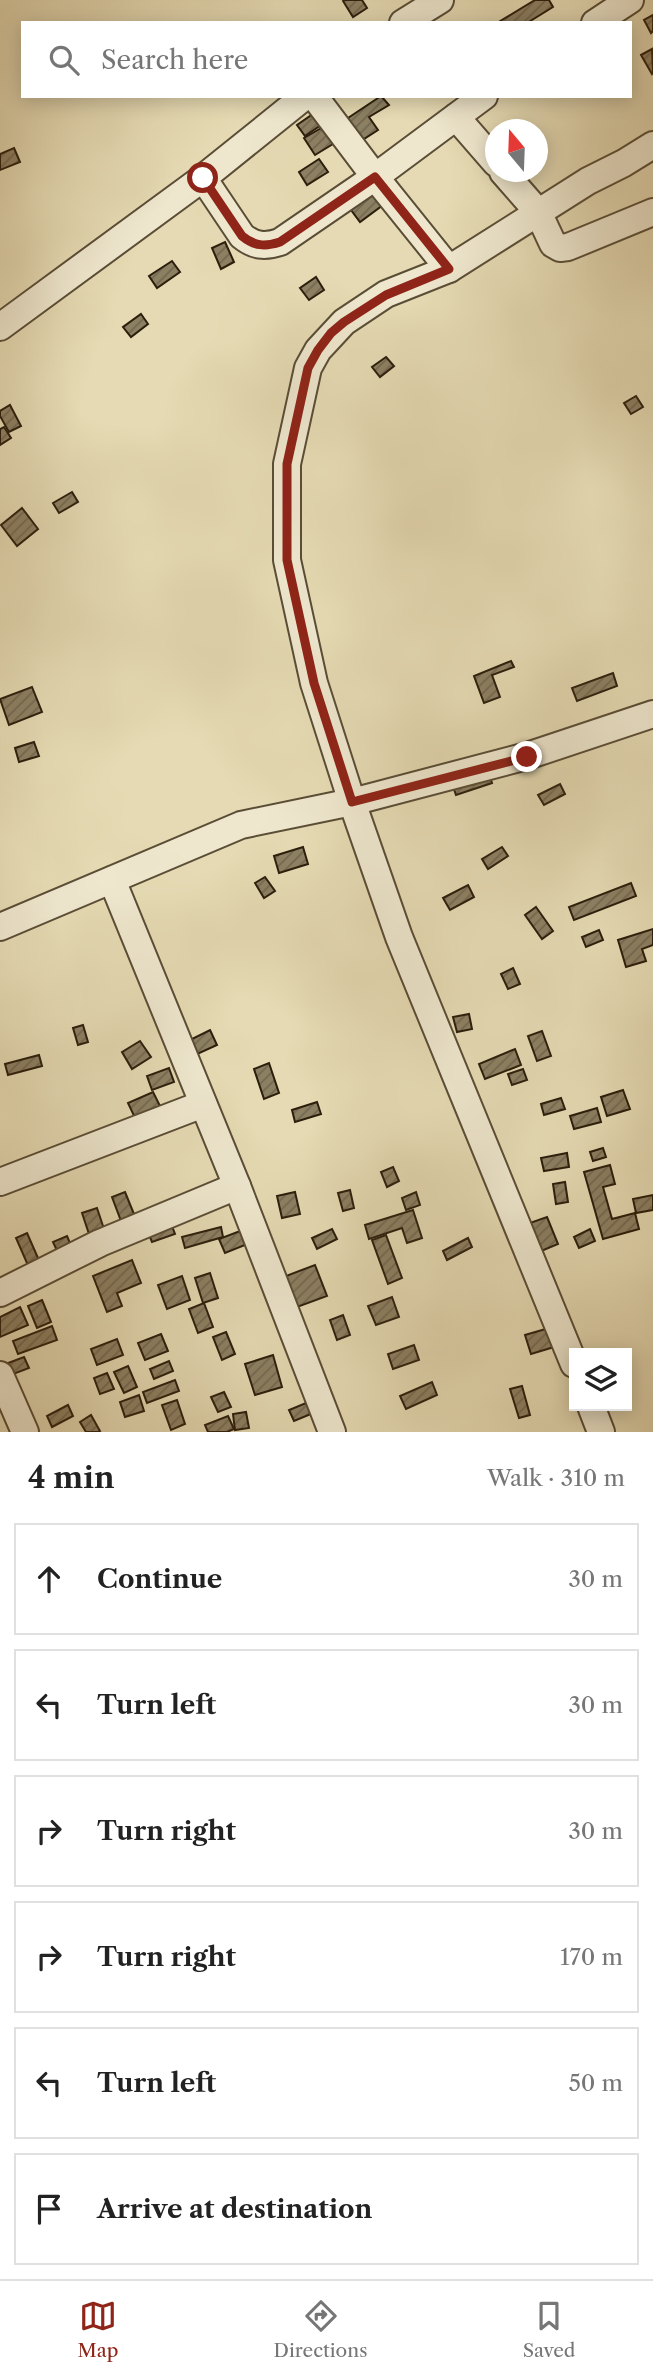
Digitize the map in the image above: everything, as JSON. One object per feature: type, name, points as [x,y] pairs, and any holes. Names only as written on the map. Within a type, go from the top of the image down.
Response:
[{"type":"street","points":[[415,19],[440,0]]},
{"type":"street","points":[[598,21],[630,0]]},
{"type":"street","points":[[0,327],[203,178],[302,98]]},
{"type":"street","points":[[316,98],[449,269]]},
{"type":"street","points":[[203,178],[242,236],[250,242],[270,245],[280,242],[375,177],[481,98]]},
{"type":"street","points":[[456,117],[485,151]]},
{"type":"street","points":[[569,1352],[399,937],[314,683],[287,560],[287,464],[308,368],[331,333],[386,295],[449,269],[538,212],[653,145]]},
{"type":"street","points":[[512,182],[538,212],[553,244],[560,248],[653,212]]},
{"type":"street","points":[[0,927],[241,825],[352,802],[527,757],[653,714]]},
{"type":"street","points":[[112,880],[237,1186],[332,1432]]},
{"type":"street","points":[[0,1182],[203,1104]]},
{"type":"street","points":[[0,1293],[100,1243],[237,1186]]},
{"type":"street","points":[[0,1376],[25,1432]]},
{"type":"street","points":[[593,1411],[601,1432]]},
{"type":"building","points":[[344,0],[362,0],[367,8],[353,17]]},
{"type":"building","points":[[535,0],[549,0],[553,7],[530,21],[500,21]]},
{"type":"building","points":[[653,15],[653,31],[651,33],[644,20]]},
{"type":"building","points":[[652,49],[653,73],[652,74],[641,55]]},
{"type":"building","points":[[378,98],[383,98],[389,105],[369,117],[378,130],[353,146],[339,124]]},
{"type":"building","points":[[313,114],[321,125],[305,136],[297,125]]},
{"type":"building","points":[[323,127],[333,144],[315,155],[304,138]]},
{"type":"building","points":[[14,148],[20,162],[0,170],[0,154]]},
{"type":"building","points":[[319,159],[328,172],[307,185],[299,172]]},
{"type":"building","points":[[374,193],[383,205],[360,222],[351,210]]},
{"type":"building","points":[[225,242],[234,262],[221,269],[212,248]]},
{"type":"building","points":[[172,261],[180,272],[157,288],[149,276]]},
{"type":"building","points":[[316,277],[324,290],[309,300],[300,288]]},
{"type":"building","points":[[141,314],[148,324],[131,337],[123,327]]},
{"type":"building","points":[[386,357],[394,366],[380,377],[372,367]]},
{"type":"building","points":[[636,396],[643,407],[631,414],[624,403]]},
{"type":"building","points":[[10,405],[21,426],[9,432],[0,411]]},
{"type":"building","points":[[4,427],[11,438],[0,445],[0,429]]},
{"type":"building","points":[[72,492],[78,502],[59,513],[53,503]]},
{"type":"building","points":[[22,508],[38,529],[17,546],[1,525]]},
{"type":"building","points":[[511,661],[514,667],[492,675],[500,697],[484,703],[474,676]]},
{"type":"building","points":[[613,673],[617,686],[577,701],[572,688]]},
{"type":"building","points":[[32,687],[42,712],[9,725],[0,699]]},
{"type":"building","points":[[34,742],[39,756],[19,762],[15,748]]},
{"type":"building","points":[[487,767],[492,783],[456,795],[450,778]]},
{"type":"building","points":[[560,784],[565,794],[544,805],[538,795]]},
{"type":"building","points":[[303,847],[308,864],[279,873],[274,856]]},
{"type":"building","points":[[502,847],[508,856],[488,869],[482,859]]},
{"type":"building","points":[[265,877],[275,891],[264,898],[255,883]]},
{"type":"building","points":[[631,883],[636,896],[574,920],[569,907]]},
{"type":"building","points":[[468,885],[474,897],[450,910],[443,898]]},
{"type":"building","points":[[536,907],[553,931],[542,939],[525,915]]},
{"type":"building","points":[[653,929],[653,945],[642,949],[646,961],[626,967],[618,940]]},
{"type":"building","points":[[599,930],[603,940],[586,947],[582,937]]},
{"type":"building","points":[[513,968],[520,984],[508,989],[501,974]]},
{"type":"building","points":[[469,1014],[472,1029],[457,1032],[453,1017]]},
{"type":"building","points":[[83,1025],[88,1042],[78,1045],[73,1028]]},
{"type":"building","points":[[210,1030],[217,1045],[195,1055],[188,1041]]},
{"type":"building","points":[[542,1031],[551,1056],[537,1061],[528,1036]]},
{"type":"building","points":[[140,1041],[151,1057],[132,1069],[122,1052]]},
{"type":"building","points":[[515,1049],[521,1065],[485,1079],[479,1064]]},
{"type":"building","points":[[39,1055],[42,1066],[8,1075],[5,1064]]},
{"type":"building","points":[[269,1063],[279,1093],[264,1099],[254,1069]]},
{"type":"building","points":[[169,1068],[174,1082],[152,1090],[147,1076]]},
{"type":"building","points":[[523,1069],[527,1080],[512,1085],[508,1074]]},
{"type":"building","points":[[623,1090],[630,1109],[607,1116],[601,1097]]},
{"type":"building","points":[[153,1092],[161,1108],[136,1120],[128,1103]]},
{"type":"building","points":[[561,1098],[565,1109],[544,1115],[541,1104]]},
{"type":"building","points":[[317,1102],[321,1114],[295,1122],[292,1110]]},
{"type":"building","points":[[597,1108],[601,1122],[574,1129],[570,1116]]},
{"type":"building","points":[[603,1148],[606,1157],[593,1161],[590,1152]]},
{"type":"building","points":[[567,1153],[569,1167],[544,1171],[541,1158]]},
{"type":"building","points":[[610,1165],[615,1184],[603,1187],[612,1219],[635,1213],[639,1229],[603,1239],[584,1172]]},
{"type":"building","points":[[393,1167],[399,1181],[387,1187],[381,1172]]},
{"type":"building","points":[[565,1182],[568,1202],[556,1204],[553,1184]]},
{"type":"building","points":[[350,1190],[354,1208],[343,1211],[338,1193]]},
{"type":"building","points":[[125,1192],[138,1224],[124,1229],[112,1197]]},
{"type":"building","points":[[295,1192],[300,1214],[282,1218],[277,1196]]},
{"type":"building","points":[[416,1192],[420,1205],[406,1210],[402,1198]]},
{"type":"building","points":[[653,1195],[653,1210],[636,1213],[633,1199]]},
{"type":"building","points":[[97,1208],[106,1235],[91,1240],[82,1213]]},
{"type":"building","points":[[413,1210],[422,1238],[407,1243],[402,1228],[369,1239],[365,1225]]},
{"type":"building","points":[[547,1217],[558,1244],[539,1252],[527,1224]]},
{"type":"building","points":[[170,1221],[175,1234],[152,1242],[147,1230]]},
{"type":"building","points":[[221,1227],[223,1237],[185,1248],[182,1237]]},
{"type":"building","points":[[332,1229],[337,1239],[317,1249],[312,1238]]},
{"type":"building","points":[[590,1229],[595,1241],[579,1248],[574,1237]]},
{"type":"building","points":[[240,1231],[245,1245],[225,1253],[219,1239]]},
{"type":"building","points":[[27,1233],[45,1274],[34,1279],[16,1238]]},
{"type":"building","points":[[386,1235],[402,1278],[388,1284],[372,1240]]},
{"type":"building","points":[[67,1236],[72,1248],[59,1255],[53,1242]]},
{"type":"building","points":[[468,1238],[472,1247],[447,1260],[443,1251]]},
{"type":"building","points":[[132,1260],[141,1283],[117,1293],[122,1306],[107,1312],[93,1276]]},
{"type":"building","points":[[315,1265],[327,1296],[297,1307],[286,1276]]},
{"type":"building","points":[[210,1273],[218,1298],[203,1303],[195,1278]]},
{"type":"building","points":[[182,1276],[190,1300],[167,1309],[158,1285]]},
{"type":"building","points":[[392,1297],[399,1317],[376,1325],[368,1306]]},
{"type":"building","points":[[42,1300],[51,1322],[37,1328],[28,1306]]},
{"type":"building","points":[[204,1303],[213,1327],[198,1333],[189,1309]]},
{"type":"building","points":[[20,1307],[28,1325],[0,1337],[0,1317]]},
{"type":"building","points":[[343,1315],[350,1335],[337,1340],[330,1320]]},
{"type":"building","points":[[52,1326],[57,1340],[18,1354],[13,1341]]},
{"type":"building","points":[[549,1328],[554,1347],[531,1354],[525,1335]]},
{"type":"building","points":[[226,1332],[235,1354],[222,1360],[213,1337]]},
{"type":"building","points":[[161,1334],[168,1351],[145,1360],[138,1343]]},
{"type":"building","points":[[117,1339],[123,1355],[97,1365],[91,1349]]},
{"type":"building","points":[[414,1345],[419,1360],[393,1369],[388,1354]]},
{"type":"building","points":[[273,1355],[282,1387],[255,1395],[245,1364]]},
{"type":"building","points":[[24,1357],[29,1368],[0,1379],[0,1366]]},
{"type":"building","points":[[169,1361],[173,1371],[154,1379],[150,1369]]},
{"type":"building","points":[[128,1366],[137,1387],[124,1393],[114,1372]]},
{"type":"building","points":[[107,1373],[114,1389],[100,1394],[94,1378]]},
{"type":"building","points":[[175,1380],[179,1391],[147,1403],[143,1392]]},
{"type":"building","points":[[432,1382],[437,1395],[406,1409],[400,1396]]},
{"type":"building","points":[[522,1386],[530,1415],[519,1418],[510,1389]]},
{"type":"building","points":[[224,1392],[231,1407],[218,1412],[211,1397]]},
{"type":"building","points":[[139,1395],[144,1411],[125,1417],[120,1402]]},
{"type":"building","points":[[177,1400],[185,1424],[171,1430],[162,1405]]},
{"type":"building","points":[[306,1403],[311,1414],[294,1421],[289,1410]]},
{"type":"building","points":[[68,1405],[73,1416],[52,1427],[47,1416]]},
{"type":"building","points":[[246,1412],[249,1428],[235,1430],[233,1414]]},
{"type":"building","points":[[91,1415],[100,1431],[98,1432],[86,1432],[80,1422]]},
{"type":"building","points":[[228,1416],[234,1429],[227,1432],[208,1432],[205,1425]]},
{"type":"route","points":[[203,178],[242,236],[250,242],[270,245],[280,242],[375,177],[449,269],[386,295],[331,333],[308,368],[287,464],[287,560],[314,683],[352,802],[527,757]]}]
